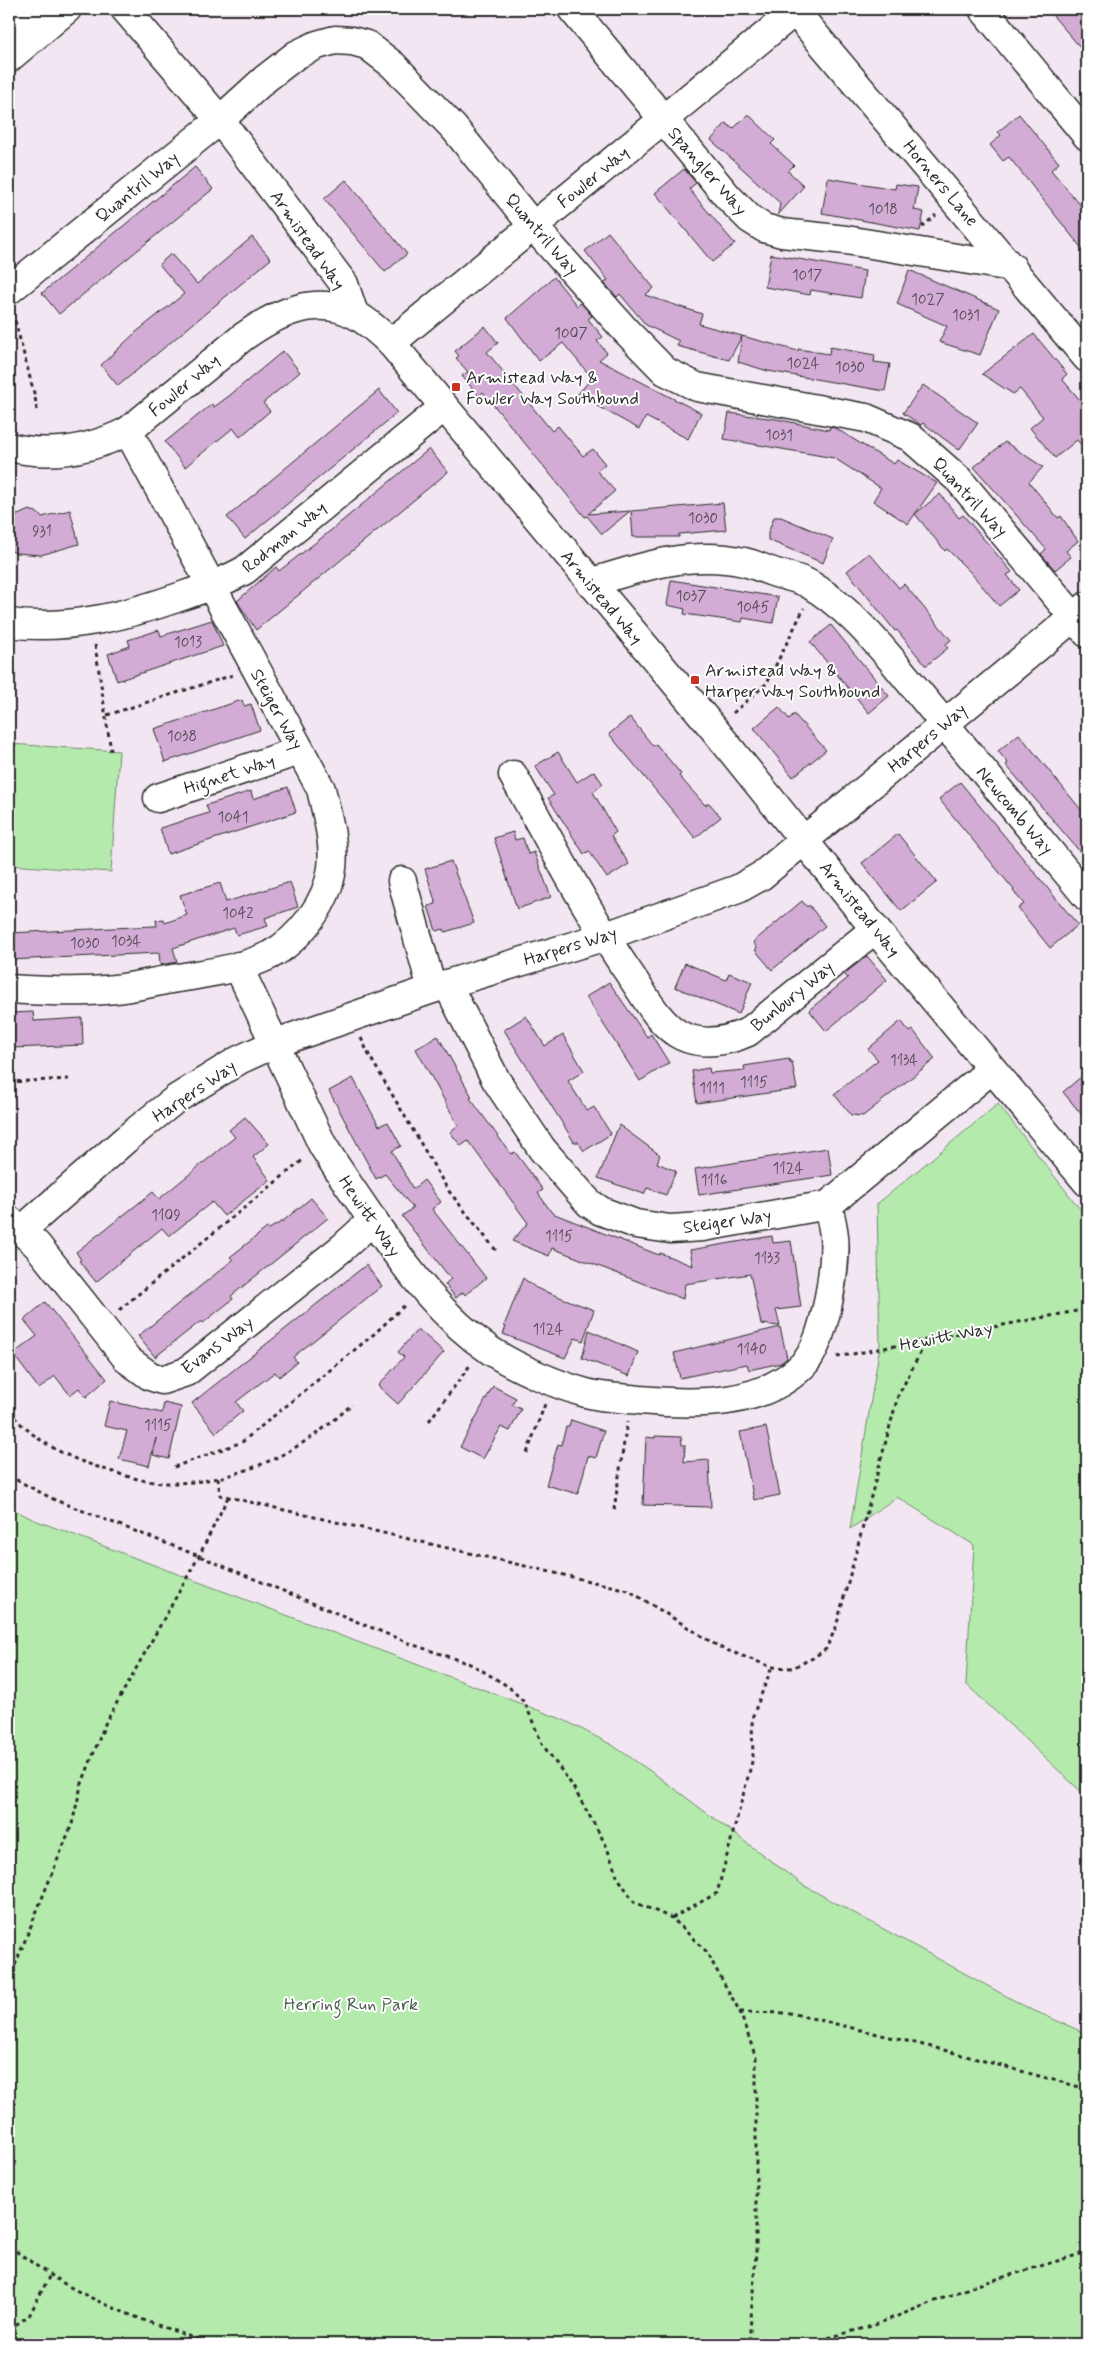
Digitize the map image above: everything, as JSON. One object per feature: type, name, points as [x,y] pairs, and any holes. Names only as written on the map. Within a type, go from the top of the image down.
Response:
[{"type":"street","points":[[9,31],[37,9]]},
{"type":"street","points":[[9,58],[68,9]]},
{"type":"street","name":"Armistead Way","points":[[125,9],[220,120],[344,284],[354,314],[370,324],[391,343],[714,729],[875,929],[992,1069],[1082,1165]]},
{"type":"street","name":"Spangler Way","points":[[572,9],[728,197],[750,220],[764,228],[782,233],[846,240],[1012,267]]},
{"type":"street","points":[[983,9],[1087,136]]},
{"type":"street","name":"Fowler Way","points":[[391,343],[794,10]]},
{"type":"street","name":"Horners Lane","points":[[794,10],[1087,358]]},
{"type":"street","name":"Quantril Way","points":[[10,297],[220,120],[265,79],[296,55],[317,45],[335,40],[352,41],[367,45],[380,53],[454,128],[533,226],[652,359],[678,379],[697,387],[866,418],[910,438],[959,480],[1083,619]]},
{"type":"street","name":"Fowler Way","points":[[9,447],[25,451],[50,452],[73,450],[111,439],[128,431],[243,337],[275,317],[290,310],[315,306],[333,307],[354,314]]},
{"type":"street","name":"Rodman Way","points":[[9,623],[62,624],[102,620],[143,610],[228,580],[245,570],[444,407]]},
{"type":"street","name":"Steiger Way","points":[[128,431],[254,668],[322,789],[332,850],[332,869],[326,891],[313,915],[300,931],[270,954],[238,966]]},
{"type":"street","name":"Newcomb Way","points":[[590,583],[666,561],[708,557],[745,562],[814,587],[867,632],[1087,897]]},
{"type":"street","name":"Harpers Way","points":[[15,1225],[176,1098],[240,1060],[276,1043],[440,986],[603,937],[738,889],[778,864],[944,723],[1083,619]]},
{"type":"street","name":"Hignet Way","points":[[158,798],[299,751]]},
{"type":"street","name":"Bunbury Way","points":[[513,775],[603,937],[661,1019],[681,1036],[710,1041],[731,1040],[748,1032],[875,929]]},
{"type":"street","name":"Steiger Way","points":[[402,881],[440,986],[516,1113],[564,1175],[589,1203],[601,1211],[636,1224],[670,1229],[704,1227],[828,1205],[992,1069]]},
{"type":"street","points":[[9,989],[50,991],[114,989],[208,974],[238,966]]},
{"type":"street","name":"Hewitt Way","points":[[238,966],[276,1043],[301,1103],[322,1144],[422,1288],[451,1320],[484,1346],[554,1380],[587,1393],[686,1404],[726,1401],[761,1391],[785,1379],[805,1363],[822,1330],[830,1286],[834,1236],[828,1205]]},
{"type":"street","name":"Evans Way","points":[[15,1225],[37,1245],[128,1360],[135,1366],[162,1380],[186,1372],[342,1248],[373,1220]]},
{"type":"path","points":[[10,297],[35,397],[36,411]]},
{"type":"path","points":[[714,729],[767,683],[814,587]]},
{"type":"path","points":[[97,639],[95,644],[96,656],[112,750]]},
{"type":"path","points":[[107,715],[254,668]]},
{"type":"path","points":[[352,1017],[369,1055],[448,1190],[498,1253]]},
{"type":"path","points":[[9,1082],[70,1079]]},
{"type":"path","points":[[100,1326],[322,1144]]},
{"type":"path","points":[[174,1467],[242,1442],[374,1334],[422,1288]]},
{"type":"path","name":"Hewitt Way","points":[[805,1363],[1087,1309]]},
{"type":"path","points":[[218,1478],[220,1495],[628,1590],[721,1648],[772,1667],[792,1668],[826,1649],[836,1627],[898,1396],[928,1338]]},
{"type":"path","points":[[429,1421],[484,1346]]},
{"type":"path","points":[[527,1453],[554,1380]]},
{"type":"path","points":[[614,1510],[630,1399]]},
{"type":"path","points":[[9,1411],[31,1434],[83,1462],[128,1477],[170,1484],[218,1478],[253,1467],[313,1438],[352,1404]]},
{"type":"path","points":[[9,1476],[55,1500],[199,1556],[411,1644],[473,1665],[509,1687],[525,1703],[542,1744],[572,1785],[606,1845],[617,1876],[634,1902],[672,1918],[706,1951],[740,2012],[756,2058],[756,2252],[749,2344]]},
{"type":"path","points":[[9,1980],[72,1824],[82,1786],[105,1724],[199,1556],[228,1497]]},
{"type":"path","points":[[672,1918],[718,1893],[753,1758],[752,1718],[772,1667]]},
{"type":"path","points":[[740,2012],[790,2013],[940,2049],[1087,2089]]},
{"type":"path","points":[[9,2247],[29,2258],[50,2275],[130,2316],[212,2344]]},
{"type":"path","points":[[805,2344],[872,2326],[974,2286],[1087,2252]]},
{"type":"path","points":[[9,2329],[29,2316],[50,2275]]},
{"type":"path","points":[[496,2344],[504,2342],[597,2344]]},
{"type":"green space","points":[[9,744],[119,751],[111,872],[9,865]]},
{"type":"green space","points":[[998,1104],[1087,1218],[1087,1797],[966,1684],[974,1545],[897,1497],[850,1529],[880,1345],[877,1204]]},
{"type":"green space","name":"Herring Run Park","points":[[9,1507],[32,1519],[564,1720],[612,1745],[656,1775],[803,1885],[1028,2008],[1087,2034],[1087,2344],[9,2344]]},
{"type":"building","points":[[1047,9],[1082,9],[1087,15],[1087,55]]},
{"type":"building","points":[[748,114],[775,140],[771,144],[794,165],[788,171],[804,186],[778,215],[780,203],[711,140],[726,123],[733,129]]},
{"type":"building","points":[[1019,114],[1059,163],[1051,170],[1087,213],[1087,255],[1009,157],[1003,161],[990,145],[1001,135],[998,132]]},
{"type":"building","points":[[195,167],[213,189],[59,314],[42,293]]},
{"type":"building","points":[[684,169],[696,183],[689,189],[735,244],[712,262],[655,193]]},
{"type":"building","points":[[828,178],[895,189],[896,184],[918,187],[914,210],[924,212],[920,231],[822,213]]},
{"type":"building","points":[[346,180],[407,254],[385,272],[324,199]]},
{"type":"building","points":[[608,232],[654,288],[645,295],[702,314],[699,324],[742,336],[729,360],[677,346],[679,341],[646,325],[620,294],[617,297],[604,283],[608,280],[585,251]]},
{"type":"building","points":[[252,237],[271,259],[118,386],[101,365],[135,333],[184,294],[159,264],[171,254],[197,284]]},
{"type":"building","points":[[771,254],[865,271],[861,298],[811,290],[810,295],[765,287]]},
{"type":"building","points":[[909,270],[999,309],[980,355],[939,342],[947,326],[897,304]]},
{"type":"building","points":[[554,277],[577,306],[581,303],[592,316],[588,319],[603,337],[597,341],[607,353],[599,360],[701,413],[688,439],[646,417],[639,429],[577,395],[592,378],[563,343],[539,361],[507,318]]},
{"type":"building","points":[[485,326],[498,343],[487,352],[552,431],[558,426],[583,456],[593,449],[605,464],[597,471],[615,491],[588,514],[630,511],[602,534],[587,516],[585,517],[483,392],[479,396],[462,376],[468,372],[456,358],[459,356],[455,351]]},
{"type":"building","points":[[1034,334],[1067,374],[1062,379],[1087,408],[1087,452],[1077,440],[1055,458],[1030,428],[1043,417],[1020,389],[1013,394],[982,374]]},
{"type":"building","points":[[742,336],[798,351],[798,349],[829,354],[830,347],[875,355],[874,362],[890,364],[885,391],[768,371],[738,362]]},
{"type":"building","points":[[283,351],[300,372],[263,403],[270,411],[240,437],[233,428],[185,467],[165,442],[212,404],[214,407],[229,396]]},
{"type":"building","points":[[923,385],[978,423],[959,450],[923,423],[921,425],[903,413]]},
{"type":"building","points":[[379,390],[397,413],[245,539],[227,517]]},
{"type":"building","points":[[729,413],[776,419],[829,430],[830,427],[835,428],[894,464],[897,460],[937,483],[908,524],[873,501],[881,488],[834,458],[724,439]]},
{"type":"building","points":[[1005,442],[1043,467],[1029,482],[1058,518],[1061,516],[1078,541],[1066,551],[1071,557],[1055,570],[1041,554],[1046,549],[974,467]]},
{"type":"building","points":[[429,449],[448,472],[256,630],[237,601],[276,567],[279,571],[324,536]]},
{"type":"building","points":[[940,494],[959,518],[963,515],[1012,572],[1007,575],[1019,590],[999,606],[971,573],[947,549],[945,551],[915,514]]},
{"type":"building","points":[[723,503],[726,530],[679,534],[679,537],[633,537],[631,511]]},
{"type":"building","points":[[29,510],[36,512],[42,517],[70,510],[79,544],[41,555],[16,553],[9,550],[9,512],[18,515]]},
{"type":"building","points":[[774,517],[781,517],[833,539],[823,563],[768,540],[768,533]]},
{"type":"building","points":[[869,553],[899,588],[904,584],[951,640],[945,645],[948,648],[927,665],[925,665],[897,630],[895,631],[847,571]]},
{"type":"building","points":[[671,580],[778,597],[773,623],[743,618],[742,622],[684,614],[685,609],[667,605]]},
{"type":"building","points":[[212,620],[223,646],[117,681],[108,654],[130,646],[128,640],[159,630],[161,636]]},
{"type":"building","points":[[831,625],[889,696],[869,713],[810,642]]},
{"type":"building","points":[[242,700],[244,706],[251,704],[260,730],[165,762],[154,729]]},
{"type":"building","points":[[779,707],[789,719],[794,714],[826,750],[793,777],[754,728]]},
{"type":"building","points":[[630,717],[653,746],[656,744],[681,774],[679,776],[705,805],[709,803],[721,817],[695,838],[609,734]]},
{"type":"building","points":[[1019,734],[1087,817],[1087,860],[1006,765],[1008,763],[998,751]]},
{"type":"building","points":[[558,752],[577,782],[594,771],[603,784],[593,792],[616,832],[611,836],[629,864],[607,878],[589,851],[584,854],[548,798],[554,795],[535,766]]},
{"type":"building","points":[[960,782],[1078,925],[1050,948],[1018,908],[1024,904],[1014,890],[939,799]]},
{"type":"building","points":[[288,787],[296,812],[168,854],[160,828],[209,813],[206,805],[251,791],[253,799]]},
{"type":"building","points":[[513,832],[515,840],[523,838],[528,854],[534,852],[551,897],[517,909],[494,838]]},
{"type":"building","points":[[898,834],[937,882],[901,911],[862,863]]},
{"type":"building","points":[[451,861],[474,923],[445,932],[444,929],[436,931],[428,906],[436,904],[425,869]]},
{"type":"building","points":[[290,882],[298,907],[265,918],[268,926],[237,935],[234,928],[173,948],[177,962],[160,965],[159,953],[9,960],[9,933],[157,926],[156,920],[164,919],[165,923],[187,915],[180,895],[220,883],[226,902]]},
{"type":"building","points":[[802,901],[807,907],[809,905],[825,926],[772,970],[755,950],[757,948],[753,942]]},
{"type":"building","points":[[867,956],[887,980],[826,1031],[809,1010],[848,978],[844,974]]},
{"type":"building","points":[[685,963],[726,980],[729,973],[752,982],[739,1014],[675,987]]},
{"type":"building","points":[[609,982],[647,1037],[651,1034],[669,1063],[640,1081],[586,997]]},
{"type":"building","points":[[33,1012],[34,1021],[82,1018],[83,1045],[13,1048],[12,1013]]},
{"type":"building","points":[[526,1016],[545,1046],[563,1035],[584,1071],[568,1081],[587,1111],[594,1107],[611,1134],[584,1151],[578,1142],[574,1142],[504,1030]]},
{"type":"building","points":[[901,1021],[910,1032],[913,1030],[935,1059],[863,1116],[851,1115],[834,1094],[878,1060],[868,1049]]},
{"type":"building","points":[[438,1036],[472,1097],[470,1098],[511,1154],[515,1152],[543,1190],[538,1193],[552,1213],[659,1255],[660,1253],[693,1266],[690,1250],[772,1236],[773,1243],[791,1241],[801,1307],[776,1310],[780,1326],[761,1324],[750,1274],[685,1284],[683,1299],[552,1248],[549,1256],[512,1241],[528,1223],[468,1141],[461,1146],[450,1132],[458,1125],[416,1049]]},
{"type":"building","points":[[789,1059],[792,1062],[797,1089],[697,1103],[692,1071],[709,1068],[710,1073],[745,1070],[744,1066]]},
{"type":"building","points":[[1087,1072],[1087,1121],[1063,1092]]},
{"type":"building","points":[[353,1078],[379,1126],[388,1122],[401,1146],[392,1151],[413,1189],[424,1180],[441,1202],[432,1209],[486,1278],[465,1295],[463,1292],[456,1298],[445,1284],[451,1279],[402,1216],[413,1208],[385,1174],[376,1179],[329,1091]]},
{"type":"building","points":[[245,1117],[269,1144],[253,1157],[270,1180],[224,1216],[212,1202],[169,1236],[162,1228],[96,1282],[79,1261],[81,1260],[76,1252],[153,1192],[159,1199],[235,1137],[229,1130]]},
{"type":"building","points":[[619,1125],[660,1155],[657,1163],[676,1171],[666,1195],[647,1188],[644,1194],[598,1178]]},
{"type":"building","points":[[828,1148],[832,1175],[699,1195],[695,1169]]},
{"type":"building","points":[[311,1198],[328,1218],[231,1296],[233,1299],[155,1357],[138,1336],[233,1260],[230,1257],[267,1228],[269,1229],[283,1221]]},
{"type":"building","points":[[366,1265],[382,1286],[293,1357],[297,1362],[279,1377],[275,1372],[236,1402],[243,1411],[216,1433],[192,1403]]},
{"type":"building","points":[[523,1278],[536,1288],[594,1310],[583,1341],[575,1338],[565,1358],[503,1334],[506,1327],[504,1326]]},
{"type":"building","points":[[45,1302],[107,1379],[86,1397],[79,1388],[70,1395],[55,1376],[39,1389],[13,1354],[37,1336],[24,1320]]},
{"type":"building","points":[[780,1327],[787,1358],[781,1363],[749,1370],[747,1364],[680,1378],[674,1353]]},
{"type":"building","points":[[418,1329],[444,1352],[398,1404],[378,1386],[404,1357],[398,1352]]},
{"type":"building","points":[[589,1330],[638,1352],[629,1376],[582,1358]]},
{"type":"building","points":[[493,1386],[516,1398],[512,1405],[521,1409],[510,1431],[501,1427],[483,1459],[460,1447]]},
{"type":"building","points":[[110,1401],[162,1413],[164,1403],[181,1407],[169,1459],[153,1455],[156,1438],[149,1466],[119,1459],[127,1431],[104,1426]]},
{"type":"building","points":[[571,1420],[604,1431],[596,1458],[588,1456],[578,1494],[546,1485],[558,1444],[561,1445],[566,1427],[569,1427]]},
{"type":"building","points":[[766,1427],[780,1495],[754,1500],[740,1432]]},
{"type":"building","points":[[655,1436],[681,1437],[682,1445],[685,1445],[684,1462],[709,1460],[711,1507],[643,1505],[646,1437],[655,1438]]},
{"type":"place","name":"Armistead Way & Fowler Way Southbound","points":[[456,387]]},
{"type":"place","name":"Armistead Way & Harper Way Southbound","points":[[695,680]]}]
